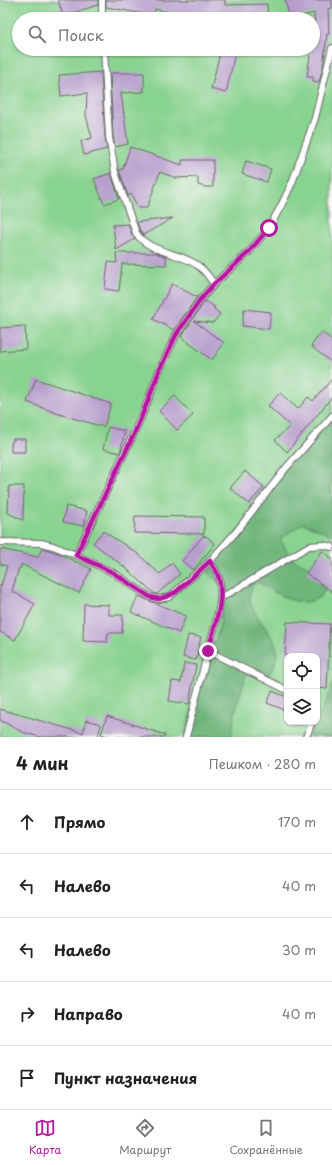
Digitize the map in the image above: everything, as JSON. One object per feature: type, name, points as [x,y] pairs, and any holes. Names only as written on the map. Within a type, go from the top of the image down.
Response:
[{"type":"lane","points":[[102,0],[102,12]]},
{"type":"lane","points":[[76,555],[134,434],[160,369],[176,335],[200,300],[214,284],[248,253],[269,228],[282,204],[292,183],[315,118],[332,48]]},
{"type":"lane","points":[[104,56],[108,137],[115,172],[136,233],[143,241],[198,265],[214,284]]},
{"type":"lane","points":[[0,542],[41,543],[53,546],[112,572],[150,597],[159,599],[168,596],[176,592],[210,561],[236,532],[286,468],[332,416]]},
{"type":"lane","points":[[221,598],[309,546],[323,545],[332,547]]},
{"type":"lane","points":[[186,737],[221,598],[221,588],[218,574],[210,561]]},
{"type":"lane","points":[[208,651],[285,689]]},
{"type":"lane","points":[[306,737],[311,725]]},
{"type":"green space","points":[[0,0],[332,0],[332,737],[0,737]]},
{"type":"green space","points":[[332,418],[332,535],[303,523],[280,539],[292,559],[324,574],[326,588],[322,595],[318,598],[303,602],[295,601],[279,595],[258,582],[252,585],[250,600],[252,607],[274,640],[276,647],[277,656],[272,670],[266,679],[247,672],[235,712],[231,737],[185,737],[197,689],[210,658],[221,621],[222,587],[207,572],[275,482]]},
{"type":"green space","points":[[332,683],[332,737],[309,737],[315,725],[320,725],[320,714]]},
{"type":"building","points":[[58,0],[98,0],[98,5],[76,12],[62,12]]},
{"type":"building","points":[[106,0],[225,0],[225,5],[267,4],[268,12],[170,12],[155,9],[155,12],[133,12],[106,7]]},
{"type":"building","points":[[285,0],[332,0],[332,8],[328,9],[329,34],[327,34],[323,67],[319,82],[313,81],[313,77],[307,77],[310,56],[320,56],[320,12],[288,12]]},
{"type":"building","points":[[219,56],[234,56],[226,93],[211,89]]},
{"type":"building","points":[[101,72],[107,149],[84,155],[81,141],[92,138],[86,115],[87,93],[61,96],[59,75]]},
{"type":"building","points":[[110,73],[144,73],[144,92],[121,93],[128,144],[115,147],[113,136]]},
{"type":"building","points":[[130,147],[182,165],[182,160],[213,160],[213,187],[198,185],[198,177],[176,178],[160,172],[147,208],[138,208],[131,194],[128,196],[119,170],[123,169]]},
{"type":"building","points":[[246,161],[271,169],[267,182],[242,174]]},
{"type":"building","points":[[111,173],[119,199],[104,204],[94,179]]},
{"type":"building","points":[[173,218],[143,235],[137,222]]},
{"type":"building","points":[[128,224],[135,239],[116,250],[113,225]]},
{"type":"building","points":[[116,253],[156,253],[166,257],[166,265],[122,264],[119,291],[105,289],[108,262],[117,263]]},
{"type":"building","points":[[172,284],[197,297],[174,330],[153,319]]},
{"type":"building","points":[[205,301],[215,307],[213,308],[220,314],[213,323],[194,321],[224,343],[212,360],[181,337]]},
{"type":"building","points":[[244,309],[271,312],[269,329],[242,326]]},
{"type":"building","points":[[25,326],[26,349],[0,351],[0,328]]},
{"type":"building","points":[[322,332],[332,340],[332,363],[311,346]]},
{"type":"building","points":[[36,379],[111,404],[104,427],[59,414],[27,402]]},
{"type":"building","points":[[332,379],[332,397],[287,452],[275,440],[290,426],[268,406],[280,393],[298,409],[308,397],[313,401]]},
{"type":"building","points":[[175,396],[193,415],[177,430],[159,411]]},
{"type":"building","points":[[108,427],[125,431],[120,453],[103,449]]},
{"type":"building","points":[[13,439],[25,439],[25,452],[11,452]]},
{"type":"building","points":[[245,471],[264,487],[249,504],[230,488]]},
{"type":"building","points":[[9,486],[24,486],[23,520],[8,513]]},
{"type":"building","points":[[66,506],[87,511],[84,526],[63,522]]},
{"type":"building","points":[[135,516],[204,517],[204,534],[134,533]]},
{"type":"building","points":[[103,531],[137,553],[160,574],[172,563],[180,574],[157,594],[155,594],[127,569],[93,543]]},
{"type":"building","points":[[204,535],[204,537],[206,536],[215,544],[193,570],[182,561]]},
{"type":"building","points":[[42,548],[58,553],[91,569],[79,593],[21,564],[21,568],[19,568],[12,591],[35,604],[15,640],[0,632],[0,585],[1,586],[7,566],[0,564],[0,549],[38,557]]},
{"type":"building","points":[[322,551],[332,558],[332,592],[306,573]]},
{"type":"building","points":[[138,596],[186,616],[179,633],[131,612]]},
{"type":"building","points":[[84,604],[109,605],[109,615],[123,615],[122,633],[108,633],[107,642],[83,641]]},
{"type":"building","points":[[287,622],[330,624],[327,689],[320,688],[320,653],[285,653]]},
{"type":"building","points":[[188,635],[201,637],[196,660],[183,657]]},
{"type":"building","points":[[184,663],[196,665],[189,704],[169,701],[172,681],[181,682]]},
{"type":"building","points":[[272,691],[284,696],[284,710],[267,703]]},
{"type":"building","points":[[0,709],[83,733],[86,720],[101,724],[98,737],[40,737],[22,732],[0,720]]},
{"type":"building","points":[[107,716],[165,735],[165,737],[110,737],[101,734]]},
{"type":"route","points":[[208,651],[220,604],[221,593],[218,574],[210,561],[176,592],[159,599],[150,597],[112,572],[76,555],[134,434],[160,369],[176,335],[205,294],[248,253],[269,228]]}]
